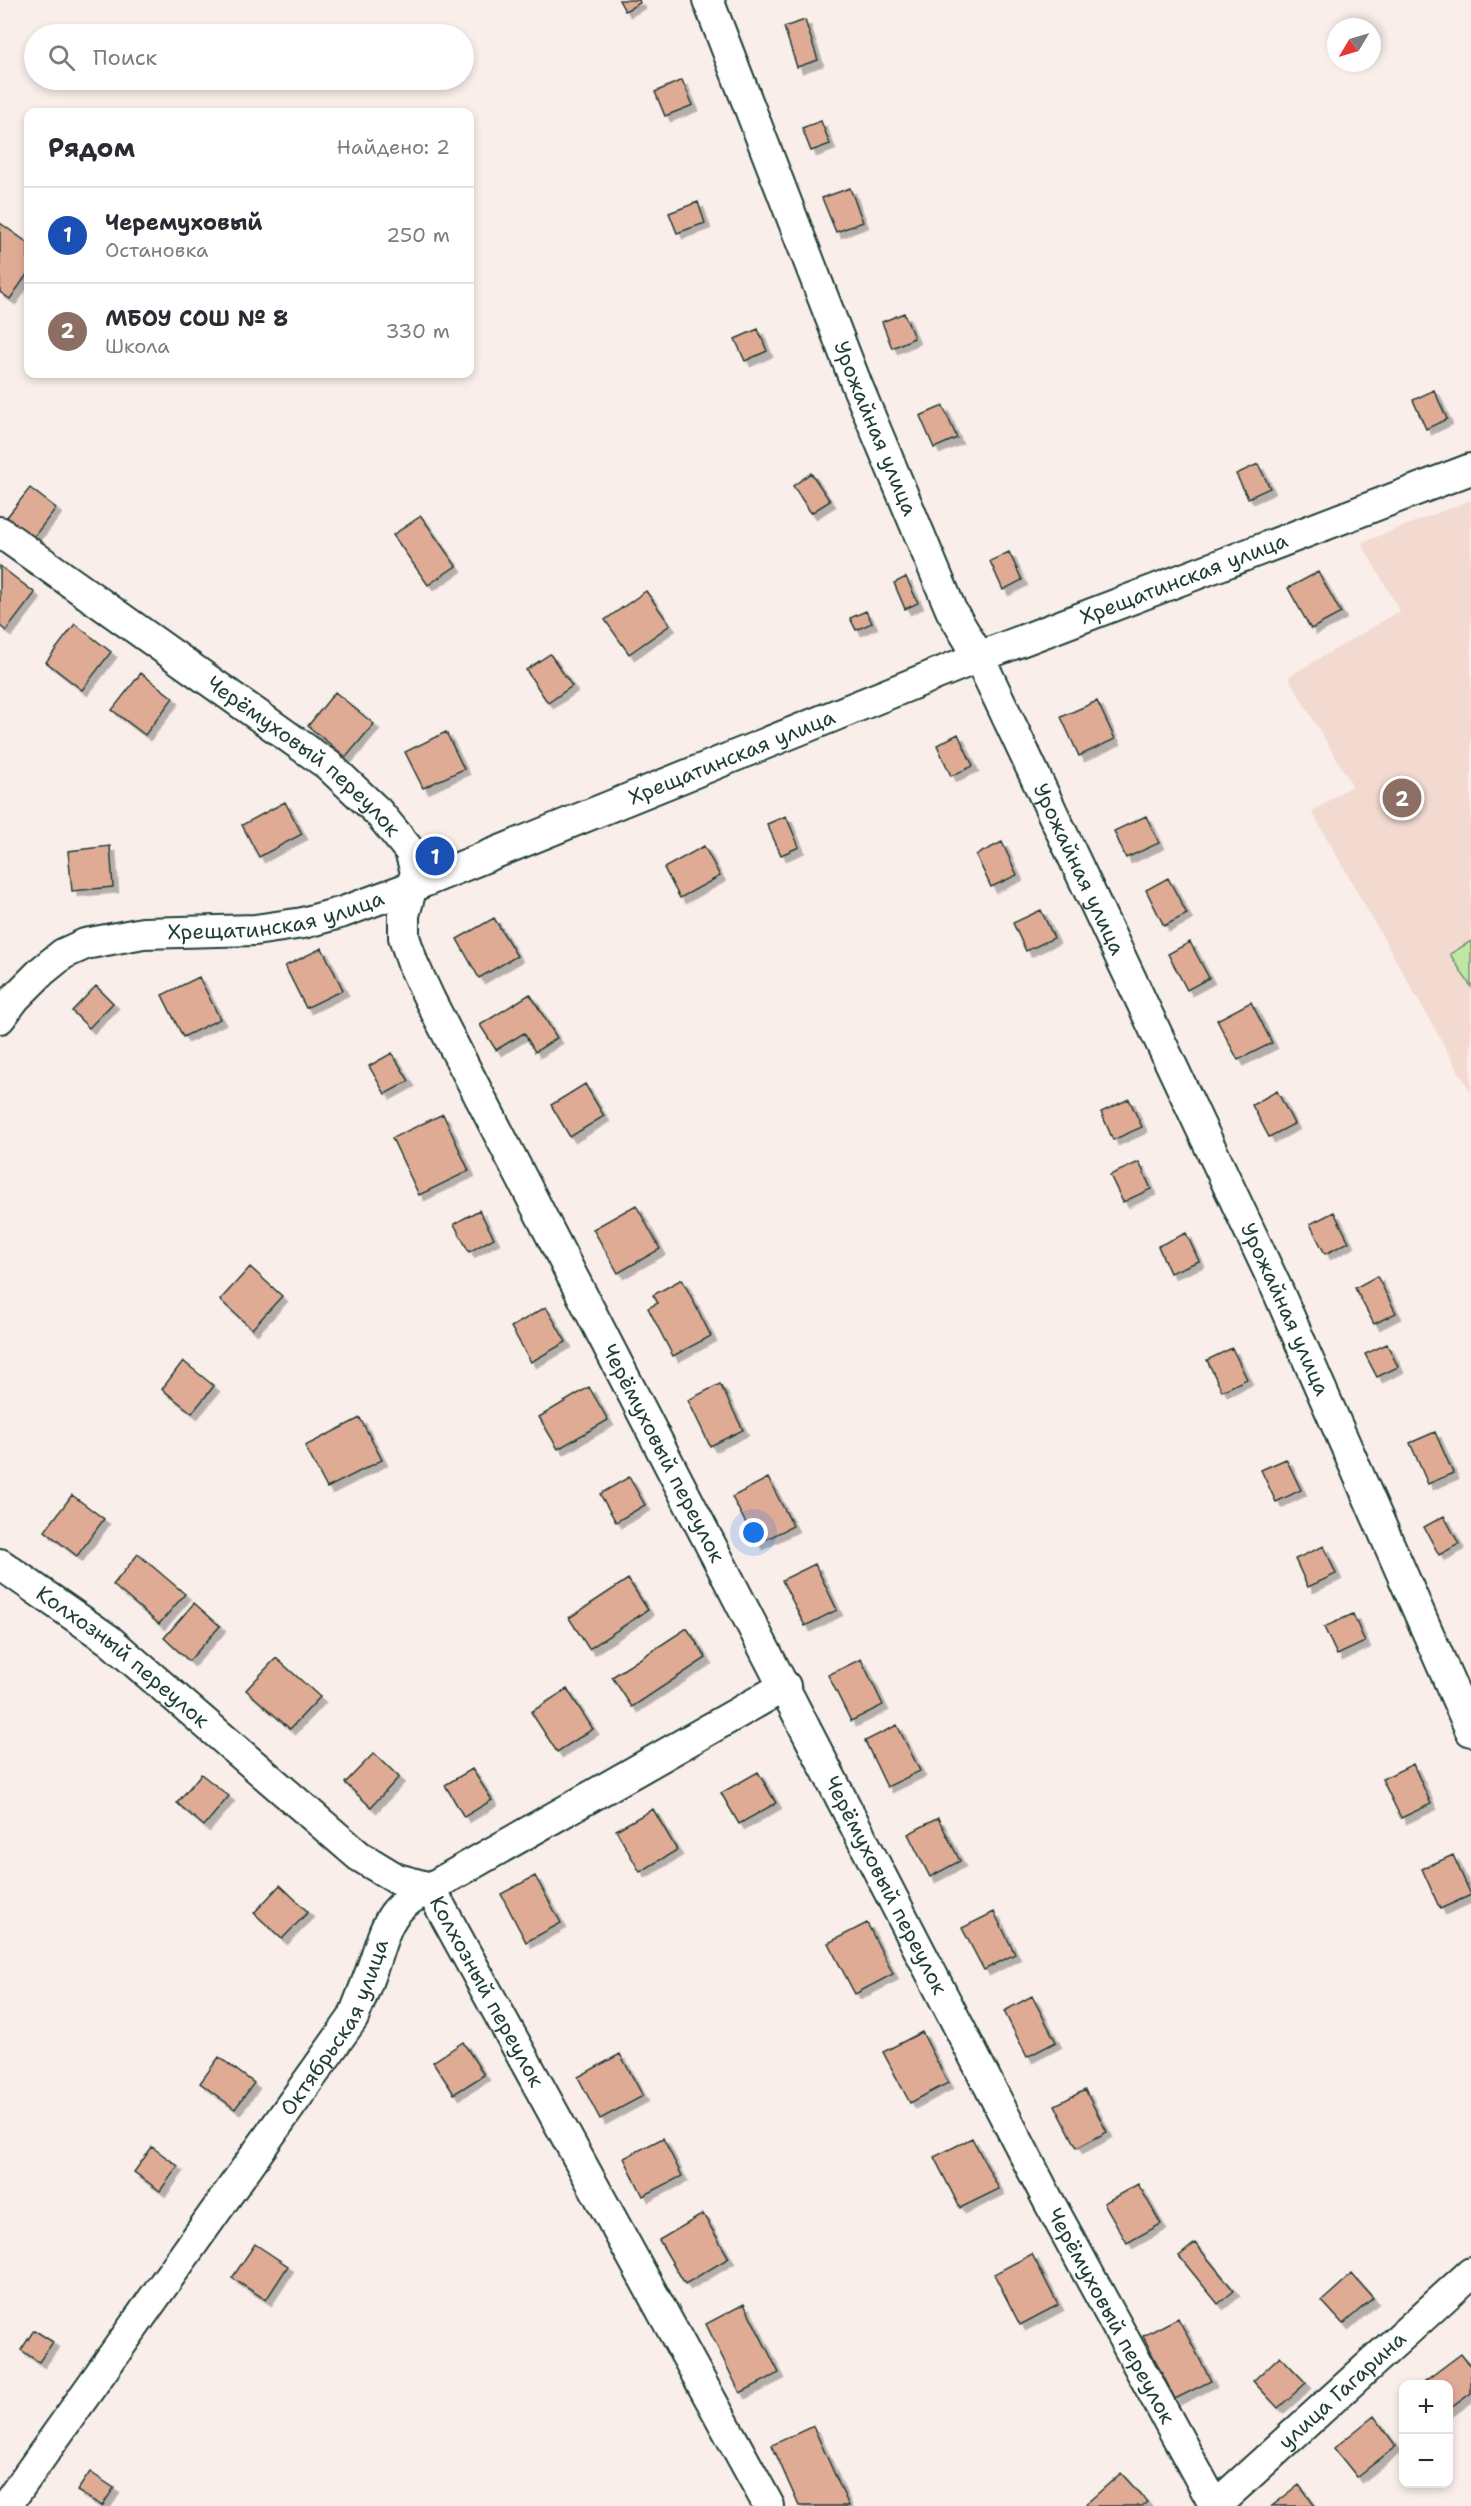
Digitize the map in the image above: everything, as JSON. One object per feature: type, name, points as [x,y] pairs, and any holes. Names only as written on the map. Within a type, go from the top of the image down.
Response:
[{"type":"street","name":"Урожайная улица","points":[[708,0],[856,383],[951,610],[978,657],[1277,1289],[1471,1731]]},
{"type":"street","name":"Хрещатинская улица","points":[[0,1018],[15,998],[42,971],[63,954],[85,944],[143,933],[255,930],[303,924],[343,912],[411,887],[978,657],[1471,469]]},
{"type":"street","name":"Черёмуховый переулок","points":[[0,532],[328,765],[378,812],[410,851],[416,872],[404,915],[404,937],[413,964],[1048,2200],[1215,2506]]},
{"type":"street","name":"Колхозный переулок","points":[[0,1564],[109,1640],[359,1856],[397,1879],[430,1888],[769,2506]]},
{"type":"street","name":"Октябрьская улица","points":[[6,2506],[353,2018],[376,1958],[383,1931],[395,1913],[411,1897],[785,1686]]},
{"type":"street","name":"улица Гагарина","points":[[1215,2506],[1471,2273]]},
{"type":"shaded area","points":[[1471,500],[1471,1093],[1312,812],[1352,785],[1288,677],[1400,611],[1361,543]]},
{"type":"green space","points":[[1471,941],[1471,987],[1450,954]]},
{"type":"building","points":[[619,0],[639,0],[640,3],[625,11]]},
{"type":"building","points":[[805,20],[818,60],[797,67],[784,27]]},
{"type":"building","points":[[682,80],[693,105],[665,116],[655,92]]},
{"type":"building","points":[[821,121],[830,144],[811,151],[802,128]]},
{"type":"building","points":[[850,188],[863,222],[836,232],[822,198]]},
{"type":"building","points":[[698,202],[705,223],[677,233],[669,213]]},
{"type":"building","points":[[0,223],[24,240],[24,279],[10,299],[0,292]]},
{"type":"building","points":[[904,313],[914,338],[892,348],[882,322]]},
{"type":"building","points":[[758,329],[767,351],[745,361],[735,339]]},
{"type":"building","points":[[1434,390],[1447,419],[1426,429],[1413,400]]},
{"type":"building","points":[[943,406],[957,438],[934,448],[920,416]]},
{"type":"building","points":[[1258,464],[1270,488],[1248,498],[1236,474]]},
{"type":"building","points":[[811,473],[830,501],[811,513],[793,486]]},
{"type":"building","points":[[30,488],[56,508],[33,538],[7,517]]},
{"type":"building","points":[[421,516],[456,566],[428,585],[393,535]]},
{"type":"building","points":[[1009,552],[1022,580],[1003,590],[990,561]]},
{"type":"building","points":[[0,566],[35,593],[6,631],[0,626]]},
{"type":"building","points":[[1318,572],[1341,613],[1311,629],[1288,588]]},
{"type":"building","points":[[906,577],[918,603],[905,609],[894,583]]},
{"type":"building","points":[[646,591],[670,625],[629,654],[605,620]]},
{"type":"building","points":[[866,611],[872,623],[856,630],[850,618]]},
{"type":"building","points":[[75,624],[111,652],[82,690],[46,662]]},
{"type":"building","points":[[550,654],[572,686],[548,703],[526,670]]},
{"type":"building","points":[[141,673],[173,698],[145,735],[112,710]]},
{"type":"building","points":[[335,692],[374,724],[346,757],[308,726]]},
{"type":"building","points":[[1097,701],[1115,739],[1079,756],[1061,717]]},
{"type":"building","points":[[446,732],[464,769],[423,788],[405,752]]},
{"type":"building","points":[[958,734],[973,766],[951,776],[937,745]]},
{"type":"building","points":[[285,802],[302,834],[259,857],[242,825]]},
{"type":"building","points":[[786,816],[799,847],[781,855],[767,824]]},
{"type":"building","points":[[1146,816],[1159,843],[1126,858],[1114,831]]},
{"type":"building","points":[[1002,842],[1017,875],[991,887],[976,855]]},
{"type":"building","points":[[110,846],[113,887],[72,891],[68,851]]},
{"type":"building","points":[[704,846],[720,876],[680,898],[664,868]]},
{"type":"building","points":[[1168,878],[1187,914],[1164,926],[1146,890]]},
{"type":"building","points":[[1041,910],[1054,938],[1026,951],[1013,923]]},
{"type":"building","points":[[494,918],[517,956],[479,978],[457,939]]},
{"type":"building","points":[[1190,942],[1209,978],[1187,990],[1168,954]]},
{"type":"building","points":[[322,948],[343,990],[306,1008],[285,966]]},
{"type":"building","points":[[199,977],[220,1019],[183,1037],[162,995]]},
{"type":"building","points":[[96,986],[113,1003],[89,1028],[72,1011]]},
{"type":"building","points":[[530,994],[557,1038],[535,1052],[524,1033],[496,1050],[480,1025]]},
{"type":"building","points":[[1251,1002],[1272,1043],[1238,1060],[1217,1020]]},
{"type":"building","points":[[392,1053],[409,1081],[385,1094],[369,1066]]},
{"type":"building","points":[[585,1084],[604,1116],[570,1137],[551,1105]]},
{"type":"building","points":[[1277,1091],[1294,1124],[1269,1137],[1252,1105]]},
{"type":"building","points":[[1129,1099],[1142,1127],[1113,1140],[1101,1112]]},
{"type":"building","points":[[443,1114],[469,1171],[419,1195],[392,1138]]},
{"type":"building","points":[[1139,1162],[1151,1189],[1123,1202],[1110,1175]]},
{"type":"building","points":[[636,1205],[660,1249],[618,1273],[593,1229]]},
{"type":"building","points":[[479,1210],[494,1238],[469,1252],[454,1224]]},
{"type":"building","points":[[1334,1212],[1349,1242],[1325,1254],[1310,1224]]},
{"type":"building","points":[[1186,1233],[1199,1261],[1170,1273],[1158,1246]]},
{"type":"building","points":[[250,1267],[282,1296],[252,1329],[220,1300]]},
{"type":"building","points":[[1377,1276],[1396,1313],[1374,1324],[1355,1288]]},
{"type":"building","points":[[682,1279],[711,1336],[673,1356],[648,1308],[658,1303],[653,1295]]},
{"type":"building","points":[[546,1307],[566,1342],[531,1362],[511,1327]]},
{"type":"building","points":[[1387,1344],[1398,1367],[1377,1377],[1365,1354]]},
{"type":"building","points":[[1232,1348],[1247,1379],[1222,1391],[1207,1360]]},
{"type":"building","points":[[183,1361],[214,1386],[192,1413],[162,1389]]},
{"type":"building","points":[[720,1384],[743,1430],[710,1446],[688,1400]]},
{"type":"building","points":[[589,1387],[608,1420],[558,1449],[539,1417]]},
{"type":"building","points":[[360,1418],[382,1460],[327,1488],[305,1446]]},
{"type":"building","points":[[1435,1432],[1453,1473],[1428,1484],[1410,1443]]},
{"type":"building","points":[[1286,1459],[1301,1490],[1276,1502],[1261,1470]]},
{"type":"building","points":[[629,1477],[645,1505],[616,1522],[600,1494]]},
{"type":"building","points":[[768,1478],[793,1526],[757,1544],[732,1497]]},
{"type":"building","points":[[72,1495],[104,1519],[77,1556],[45,1531]]},
{"type":"building","points":[[1444,1516],[1459,1544],[1439,1555],[1424,1527]]},
{"type":"building","points":[[1324,1546],[1336,1574],[1308,1587],[1295,1559]]},
{"type":"building","points":[[138,1554],[185,1594],[159,1624],[113,1585]]},
{"type":"building","points":[[815,1564],[837,1610],[805,1626],[782,1580]]},
{"type":"building","points":[[628,1579],[648,1610],[589,1649],[569,1618]]},
{"type":"building","points":[[194,1603],[220,1626],[189,1661],[164,1638]]},
{"type":"building","points":[[1353,1614],[1365,1642],[1337,1655],[1324,1627]]},
{"type":"building","points":[[687,1628],[706,1658],[632,1707],[612,1677]]},
{"type":"building","points":[[276,1658],[320,1697],[290,1729],[246,1690]]},
{"type":"building","points":[[861,1659],[883,1705],[851,1721],[828,1675]]},
{"type":"building","points":[[567,1689],[593,1729],[557,1752],[531,1712]]},
{"type":"building","points":[[897,1725],[920,1771],[887,1787],[865,1741]]},
{"type":"building","points":[[374,1753],[399,1777],[371,1807],[345,1783]]},
{"type":"building","points":[[1413,1764],[1431,1804],[1401,1818],[1382,1779]]},
{"type":"building","points":[[472,1769],[492,1800],[464,1817],[445,1785]]},
{"type":"building","points":[[758,1772],[776,1803],[739,1824],[721,1793]]},
{"type":"building","points":[[201,1774],[229,1796],[204,1826],[177,1803]]},
{"type":"building","points":[[653,1809],[677,1850],[640,1872],[616,1830]]},
{"type":"building","points":[[938,1818],[960,1861],[930,1877],[908,1834]]},
{"type":"building","points":[[1453,1855],[1471,1895],[1440,1909],[1422,1869]]},
{"type":"building","points":[[535,1876],[561,1923],[526,1942],[501,1894]]},
{"type":"building","points":[[280,1885],[308,1912],[282,1939],[254,1913]]},
{"type":"building","points":[[994,1912],[1015,1954],[984,1970],[962,1928]]},
{"type":"building","points":[[867,1923],[893,1974],[855,1994],[828,1943]]},
{"type":"building","points":[[1032,1996],[1056,2042],[1027,2057],[1004,2011]]},
{"type":"building","points":[[922,2032],[948,2083],[910,2103],[883,2052]]},
{"type":"building","points":[[463,2042],[484,2075],[454,2094],[433,2062]]},
{"type":"building","points":[[620,2054],[643,2096],[600,2119],[578,2077]]},
{"type":"building","points":[[219,2057],[254,2083],[235,2109],[200,2083]]},
{"type":"building","points":[[1085,2090],[1107,2132],[1077,2148],[1055,2105]]},
{"type":"building","points":[[663,2138],[682,2176],[643,2196],[624,2158]]},
{"type":"building","points":[[972,2138],[999,2189],[960,2208],[934,2157]]},
{"type":"building","points":[[152,2147],[178,2166],[160,2191],[134,2172]]},
{"type":"building","points":[[1138,2184],[1161,2224],[1127,2243],[1104,2203]]},
{"type":"building","points":[[703,2214],[729,2258],[685,2284],[659,2240]]},
{"type":"building","points":[[1195,2243],[1234,2291],[1218,2304],[1179,2256]]},
{"type":"building","points":[[255,2244],[288,2266],[266,2300],[232,2278]]},
{"type":"building","points":[[1032,2254],[1058,2305],[1020,2325],[994,2274]]},
{"type":"building","points":[[1352,2274],[1373,2298],[1343,2324],[1322,2301]]},
{"type":"building","points":[[744,2304],[779,2373],[740,2393],[706,2324]]},
{"type":"building","points":[[1178,2318],[1211,2381],[1175,2399],[1143,2336]]},
{"type":"building","points":[[34,2330],[53,2342],[39,2362],[21,2350]]},
{"type":"building","points":[[1461,2354],[1471,2367],[1471,2393],[1453,2406],[1453,2380],[1426,2380]]},
{"type":"building","points":[[1280,2356],[1306,2383],[1278,2408],[1253,2381]]},
{"type":"building","points":[[1374,2416],[1396,2446],[1357,2477],[1334,2448]]},
{"type":"building","points":[[813,2426],[849,2506],[799,2506],[772,2445]]},
{"type":"building","points":[[90,2472],[114,2488],[102,2506],[77,2491]]},
{"type":"building","points":[[1121,2473],[1147,2502],[1142,2506],[1088,2506],[1086,2504]]},
{"type":"building","points":[[1299,2485],[1315,2506],[1272,2506]]},
{"type":"place","name":"МБОУ СОШ № 8","points":[[1402,798]]},
{"type":"place","name":"Черемуховый","points":[[435,856]]}]
